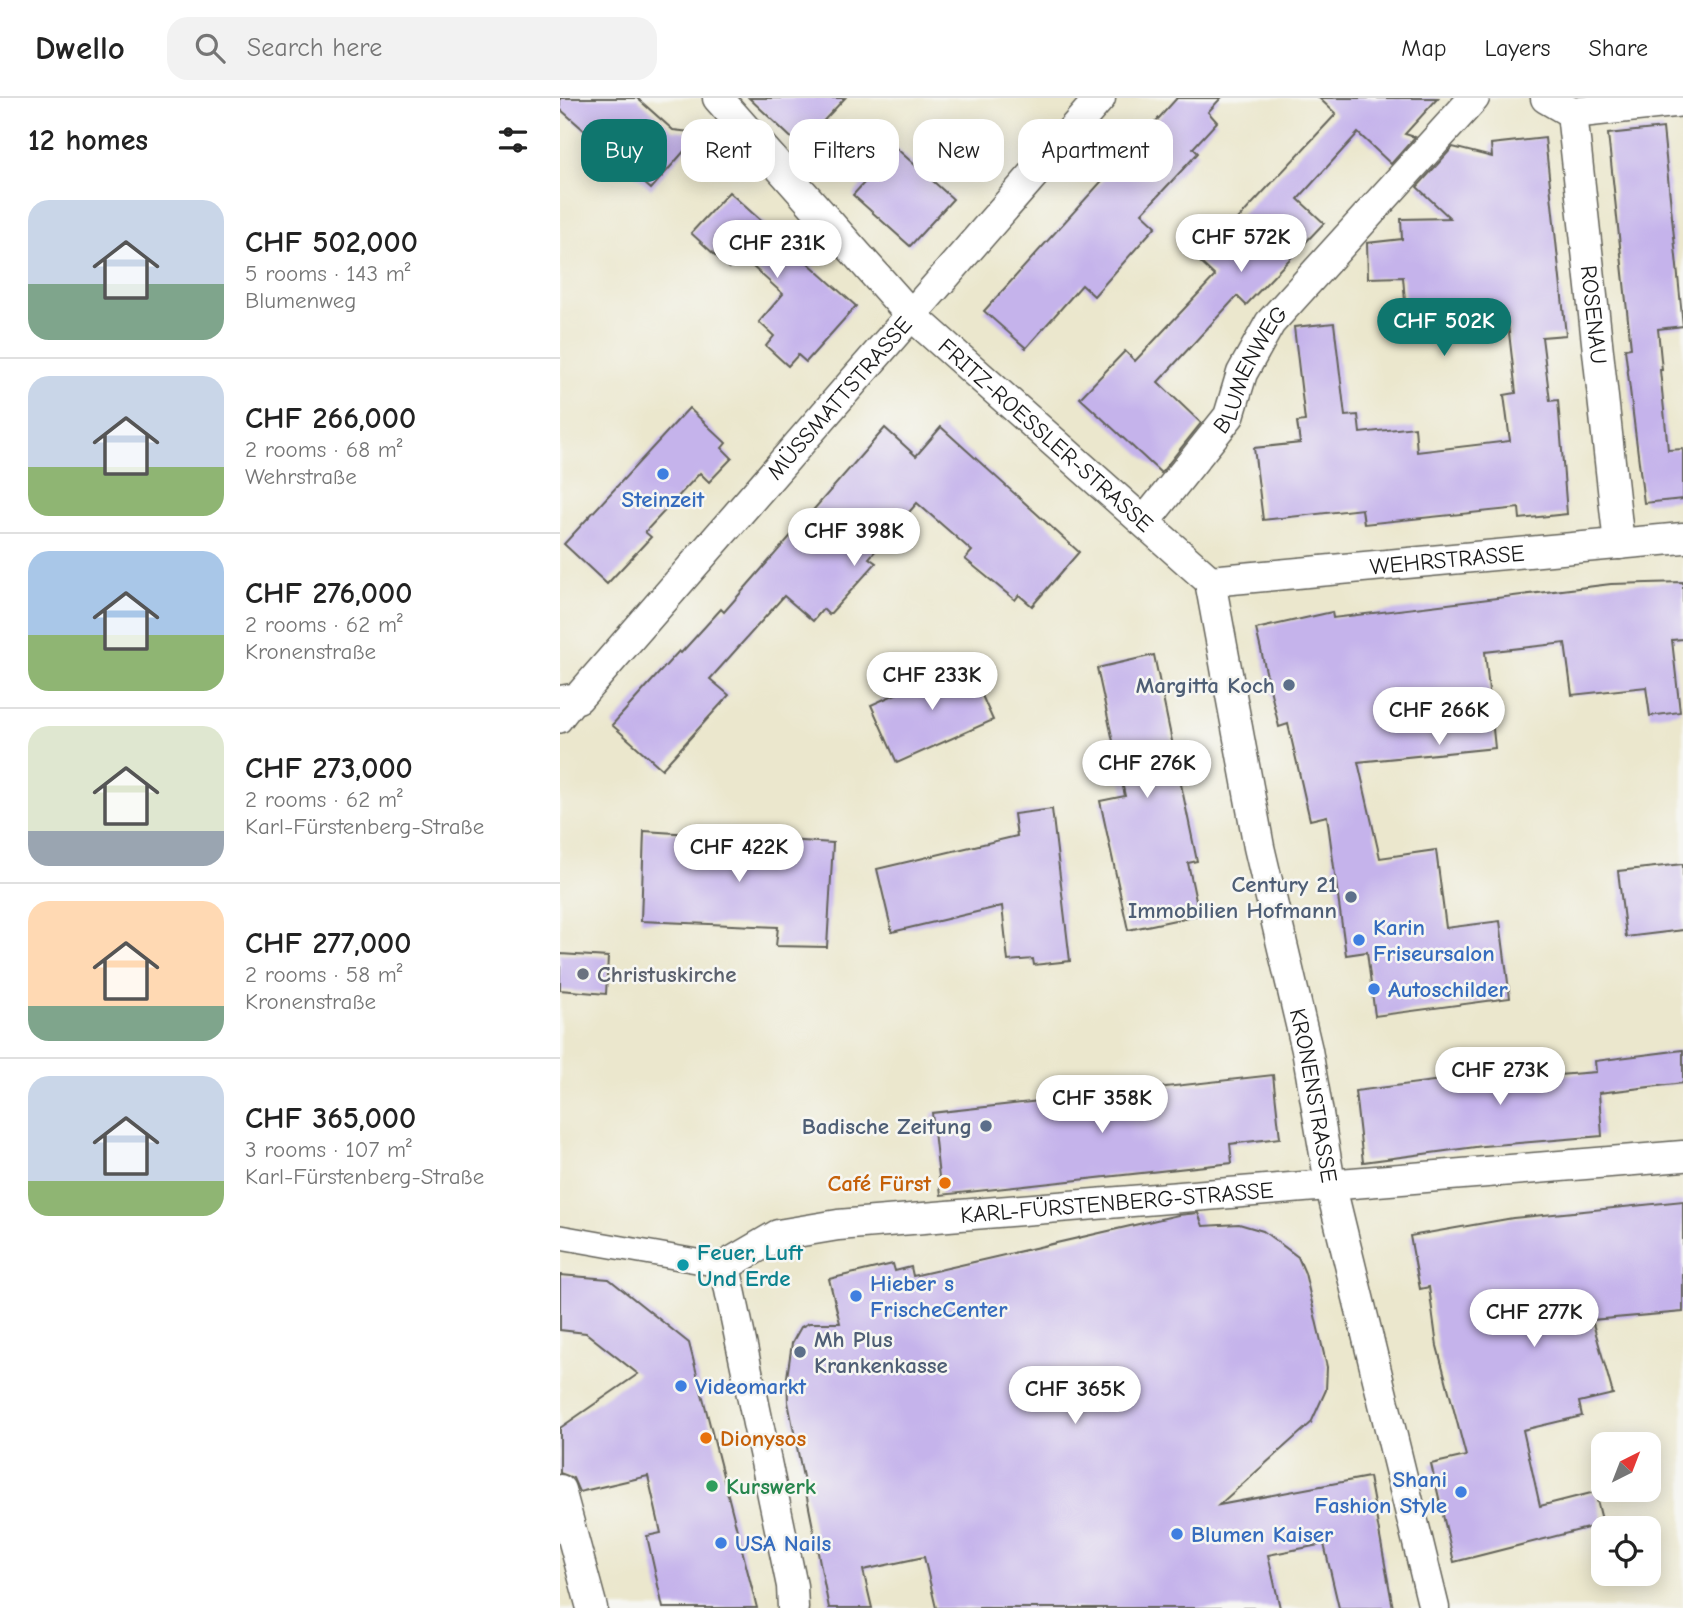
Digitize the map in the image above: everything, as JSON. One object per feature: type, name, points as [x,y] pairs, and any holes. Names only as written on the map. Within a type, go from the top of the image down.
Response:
[{"type":"street","name":"FRITZ-ROESSLER-STRASSE","points":[[718,98],[910,314],[1210,581]]},
{"type":"street","name":"MÜSSMATTSTRASSE","points":[[569,700],[1100,98]]},
{"type":"street","name":"BLUMENWEG","points":[[1144,521],[1229,416],[1242,373],[1270,323],[1474,98]]},
{"type":"street","points":[[1546,98],[1572,113],[1683,102]]},
{"type":"street","name":"ROSENAU","points":[[1572,113],[1619,544]]},
{"type":"street","name":"WEHRSTRASSE","points":[[1210,581],[1683,538]]},
{"type":"street","name":"KRONENSTRASSE","points":[[1210,581],[1259,847],[1307,1050],[1330,1183],[1434,1608]]},
{"type":"street","points":[[560,721],[569,700]]},
{"type":"street","name":"KARL-FÜRSTENBERG-STRASSE","points":[[725,1266],[778,1235],[838,1226],[1330,1183],[1683,1156]]},
{"type":"street","points":[[560,1237],[725,1266],[792,1586],[793,1608]]},
{"type":"street","points":[[560,1490],[592,1608]]},
{"type":"building","points":[[560,98],[637,98],[661,119],[581,119],[581,127],[560,109]]},
{"type":"building","points":[[749,98],[845,98],[825,119],[789,119],[789,136],[775,122],[775,119],[771,119]]},
{"type":"building","points":[[1177,98],[1221,98],[1208,112],[1217,122],[1193,148],[1198,153],[1173,180],[1173,119],[1158,119]]},
{"type":"building","points":[[1319,98],[1438,98],[1405,134],[1415,137],[1391,164],[1358,133],[1298,199],[1324,223],[1246,305],[1237,296],[1158,382],[1201,423],[1161,473],[1080,398],[1125,351],[1135,361],[1215,276],[1199,261],[1336,114]]},
{"type":"building","points":[[667,125],[673,130],[681,131],[681,155],[667,171]]},
{"type":"building","points":[[1663,128],[1683,326],[1658,329],[1660,370],[1668,450],[1683,449],[1683,499],[1644,503],[1625,349],[1631,348],[1608,134]]},
{"type":"building","points":[[1545,138],[1566,335],[1542,337],[1550,401],[1558,400],[1567,514],[1520,519],[1519,508],[1364,524],[1362,509],[1263,520],[1254,448],[1300,443],[1297,422],[1305,421],[1294,327],[1334,323],[1345,416],[1358,415],[1360,433],[1415,427],[1417,452],[1510,441],[1504,395],[1516,393],[1508,324],[1453,328],[1454,333],[1408,337],[1403,277],[1368,278],[1367,243],[1402,239],[1401,219],[1450,218],[1417,187],[1453,147],[1492,157],[1491,144]]},
{"type":"building","points":[[899,151],[913,163],[913,182],[934,182],[953,199],[910,246],[853,195],[865,182],[899,182]]},
{"type":"building","points":[[643,182],[657,182],[651,189]]},
{"type":"building","points":[[1101,182],[1171,182],[1142,213],[1156,226],[1094,296],[1082,285],[1026,348],[984,311]]},
{"type":"building","points":[[729,192],[856,306],[806,362],[798,355],[788,366],[766,346],[774,336],[759,322],[783,294],[741,256],[729,268],[691,233]]},
{"type":"building","points":[[689,408],[726,443],[722,448],[732,458],[709,482],[700,473],[645,532],[651,537],[607,584],[564,544]]},
{"type":"building","points":[[941,427],[1079,552],[1032,606],[1019,595],[1015,600],[965,559],[972,551],[917,503],[869,558],[876,563],[829,615],[823,609],[813,621],[784,596],[710,679],[729,695],[662,769],[612,725],[679,651],[681,653],[721,609],[724,612],[885,428],[916,456]]},
{"type":"building","points":[[1683,582],[1683,639],[1672,640],[1680,712],[1650,716],[1646,687],[1572,695],[1565,643],[1485,652],[1495,748],[1358,762],[1380,858],[1436,850],[1446,928],[1500,921],[1510,998],[1375,1016],[1367,952],[1346,955],[1327,816],[1310,820],[1288,724],[1279,727],[1256,629],[1332,612],[1333,618],[1611,584]]},
{"type":"building","points":[[1154,655],[1197,861],[1188,863],[1199,915],[1128,930],[1100,801],[1125,796],[1097,668]]},
{"type":"building","points":[[967,662],[993,720],[897,763],[871,705]]},
{"type":"building","points":[[1052,809],[1070,961],[1034,965],[1033,959],[1008,961],[1002,906],[892,932],[877,869],[1017,836],[1014,814]]},
{"type":"building","points":[[644,831],[833,843],[827,947],[776,946],[778,927],[641,921]]},
{"type":"building","points":[[1683,864],[1683,930],[1626,937],[1618,871]]},
{"type":"building","name":"Christuskirche","points":[[560,954],[608,957],[606,994],[560,990]]},
{"type":"building","points":[[1683,1050],[1683,1083],[1599,1093],[1602,1136],[1483,1146],[1363,1162],[1355,1091],[1473,1076],[1472,1069],[1503,1065],[1506,1079],[1596,1072],[1595,1061]]},
{"type":"building","points":[[1273,1075],[1280,1138],[1230,1144],[1232,1163],[941,1195],[932,1113]]},
{"type":"building","points":[[1683,1201],[1683,1312],[1592,1320],[1613,1394],[1579,1402],[1582,1416],[1523,1430],[1540,1506],[1591,1493],[1591,1502],[1598,1502],[1601,1516],[1591,1516],[1591,1527],[1454,1562],[1431,1464],[1466,1456],[1437,1346],[1429,1287],[1420,1289],[1410,1236],[1513,1218]]},
{"type":"building","points":[[1198,1213],[1203,1226],[1239,1224],[1263,1231],[1298,1257],[1305,1273],[1327,1367],[1326,1390],[1311,1423],[1219,1505],[1369,1477],[1393,1608],[1339,1608],[1324,1544],[1268,1555],[1280,1608],[936,1608],[924,1557],[863,1570],[872,1608],[829,1608],[788,1402],[787,1377],[792,1343],[801,1327],[809,1323],[840,1323],[829,1279],[893,1264],[895,1271],[911,1267],[913,1276],[1178,1215]]},
{"type":"building","points":[[560,1275],[609,1279],[689,1343],[757,1608],[663,1608],[647,1536],[661,1533],[648,1476],[579,1492],[573,1478],[560,1473],[560,1428],[638,1374],[586,1333],[560,1330]]},
{"type":"place","name":"Steinzeit","points":[[663,474]]},
{"type":"place","name":"Margitta Koch","points":[[1289,685]]},
{"type":"place","name":"Century 21 Immobilien Hofmann","points":[[1351,897]]},
{"type":"place","name":"Karin Friseursalon","points":[[1359,940]]},
{"type":"place","name":"Christuskirche","points":[[583,974]]},
{"type":"place","name":"Autoschilder","points":[[1374,989]]},
{"type":"place","name":"Badische Zeitung","points":[[986,1126]]},
{"type":"place","name":"Café Fürst","points":[[945,1183]]},
{"type":"place","name":"Feuer, Luft Und Erde","points":[[683,1265]]},
{"type":"place","name":"Hieber s FrischeCenter","points":[[856,1296]]},
{"type":"place","name":"Mh Plus Krankenkasse","points":[[800,1352]]},
{"type":"place","name":"Videomarkt","points":[[681,1386]]},
{"type":"place","name":"Dionysos","points":[[706,1438]]},
{"type":"place","name":"Kurswerk","points":[[712,1486]]},
{"type":"place","name":"Shani Fashion Style","points":[[1461,1492]]},
{"type":"place","name":"Blumen Kaiser","points":[[1177,1534]]},
{"type":"place","name":"USA Nails","points":[[721,1543]]}]
